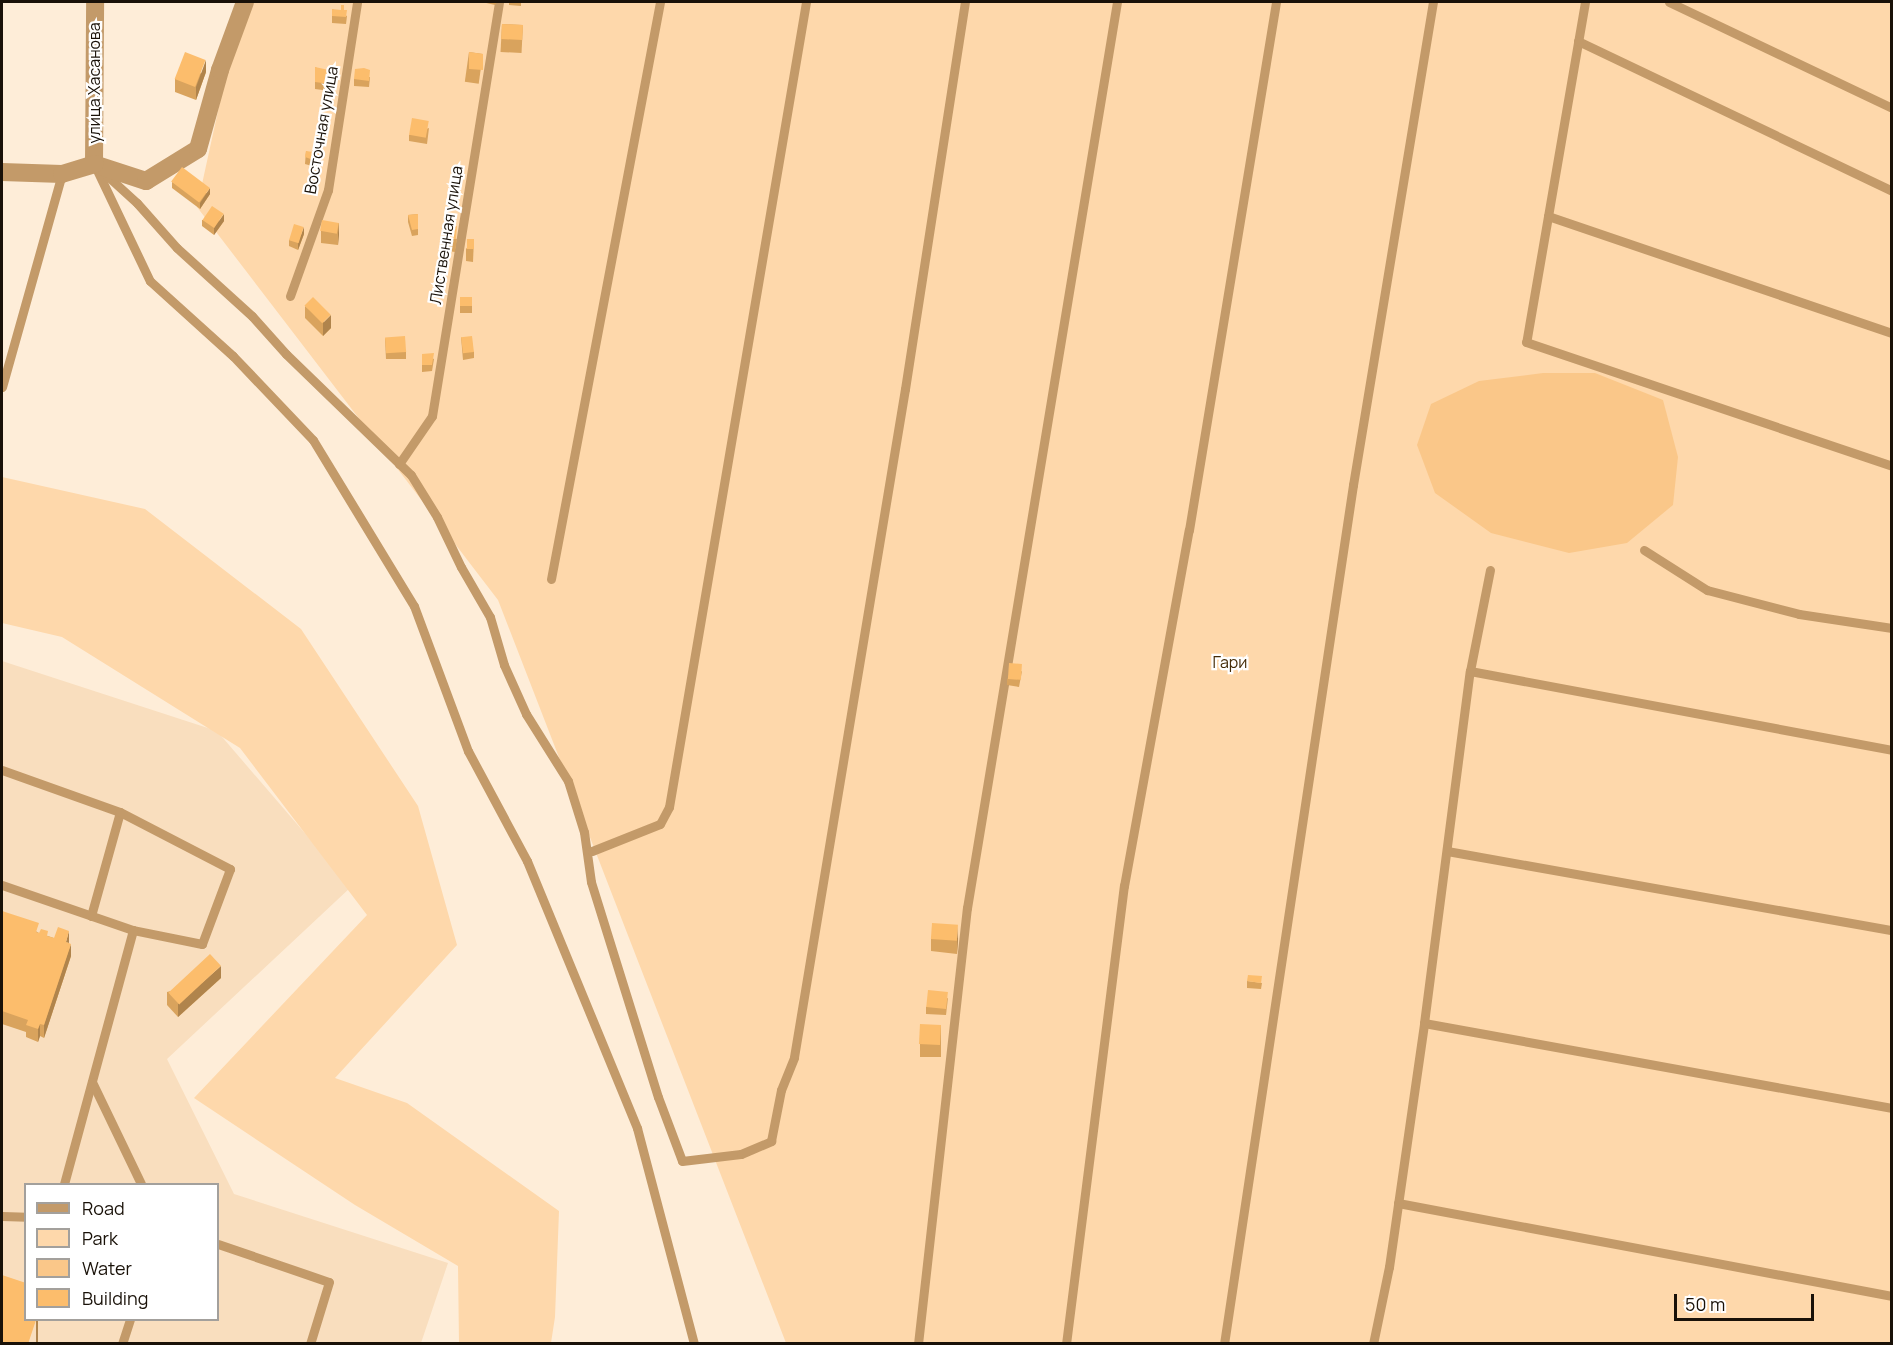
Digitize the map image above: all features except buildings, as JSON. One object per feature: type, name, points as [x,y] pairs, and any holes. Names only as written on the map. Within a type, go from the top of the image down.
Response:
[{"type":"street","name":"улица Хасанова","points":[[94,164],[95,2]]},
{"type":"street","points":[[2,172],[62,174],[94,164],[146,181],[198,149],[220,70],[245,2]]},
{"type":"lane","name":"Восточная улица","points":[[290,296],[328,190],[357,2]]},
{"type":"lane","name":"Лиственная улица","points":[[399,464],[432,416],[499,2]]},
{"type":"lane","points":[[551,579],[660,2]]},
{"type":"lane","points":[[592,851],[660,824],[669,807],[806,2]]},
{"type":"lane","points":[[94,164],[137,203],[177,248],[252,316],[286,354],[411,475],[437,517],[490,617],[504,665],[526,714],[568,781],[584,832],[591,882],[658,1097],[682,1161],[741,1154],[771,1141],[781,1090],[794,1057],[905,389],[965,2]]},
{"type":"lane","points":[[918,1344],[967,908],[1117,2]]},
{"type":"lane","points":[[1066,1344],[1124,886],[1189,530],[1276,2]]},
{"type":"lane","points":[[1224,1344],[1353,484],[1434,2]]},
{"type":"lane","points":[[1585,2],[1526,342],[1892,466]]},
{"type":"lane","points":[[1669,2],[1892,108]]},
{"type":"lane","points":[[1578,41],[1892,191]]},
{"type":"lane","points":[[94,164],[150,281],[233,356],[313,440],[414,606],[468,751],[527,861],[637,1128],[694,1344]]},
{"type":"lane","points":[[2,387],[62,174]]},
{"type":"lane","points":[[1548,216],[1892,333]]},
{"type":"lane","points":[[1644,550],[1707,590],[1799,614],[1892,628]]},
{"type":"lane","points":[[1373,1344],[1398,1203],[1424,1023],[1470,671],[1490,570]]},
{"type":"lane","points":[[1470,671],[1892,750]]},
{"type":"lane","points":[[2,770],[120,812],[230,869],[202,944],[133,930],[2,885]]},
{"type":"lane","points":[[91,916],[120,812]]},
{"type":"lane","points":[[1447,851],[1892,930]]},
{"type":"lane","points":[[65,1183],[133,930]]},
{"type":"lane","points":[[1424,1023],[1892,1107]]},
{"type":"lane","points":[[92,1083],[140,1183]]},
{"type":"lane","points":[[1398,1203],[1892,1296]]},
{"type":"lane","points":[[2,1216],[24,1217]]},
{"type":"lane","points":[[219,1244],[329,1282],[310,1344]]},
{"type":"lane","points":[[122,1344],[130,1321]]},
{"type":"shaded area","points":[[2,661],[217,731],[351,887],[167,1059],[234,1194],[448,1263],[421,1343],[2,1344]]},
{"type":"green space","name":"Гари","points":[[252,2],[1891,2],[1891,1343],[786,1343],[498,600],[197,207],[235,33]]},
{"type":"green space","points":[[2,477],[145,509],[301,629],[418,806],[457,945],[335,1078],[407,1103],[559,1211],[555,1317],[551,1343],[459,1343],[458,1266],[355,1205],[194,1098],[367,915],[240,748],[62,637],[2,623]]},
{"type":"water","points":[[1543,373],[1595,373],[1663,400],[1678,457],[1673,505],[1627,543],[1569,553],[1491,533],[1435,493],[1417,445],[1431,404],[1479,381]]}]
